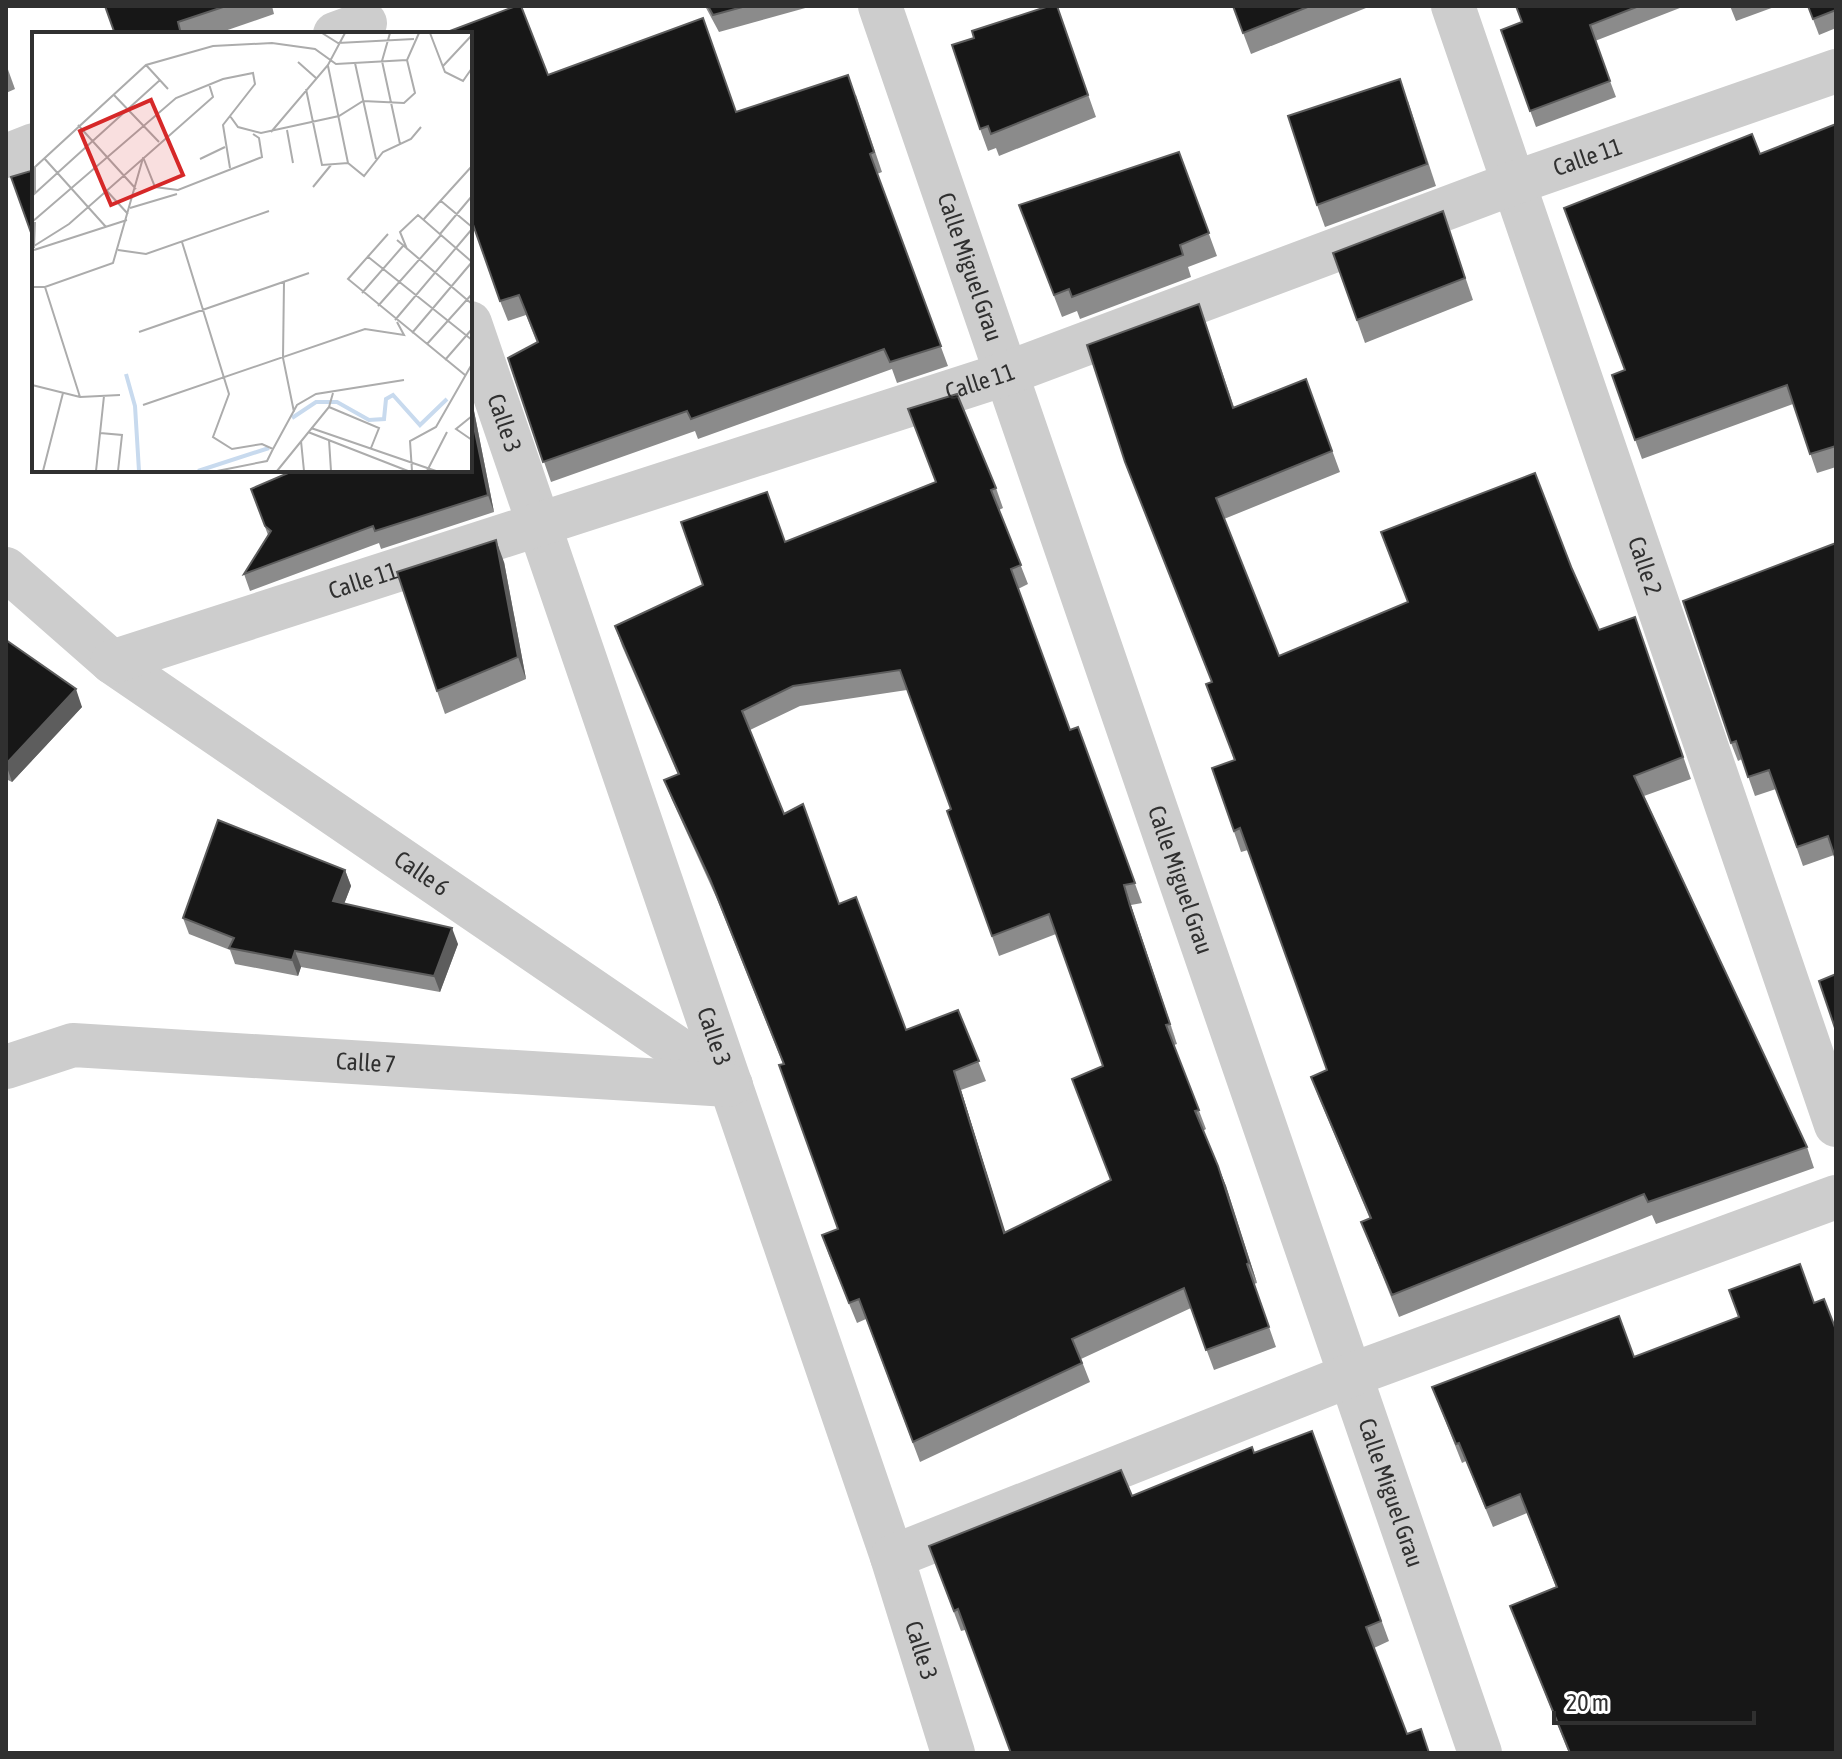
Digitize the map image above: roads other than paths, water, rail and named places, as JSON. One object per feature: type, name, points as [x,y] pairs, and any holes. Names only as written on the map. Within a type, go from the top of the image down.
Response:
[{"type":"street","name":"Calle Miguel Grau","points":[[880,6],[1480,1753]]},
{"type":"street","name":"Calle 2","points":[[1453,6],[1836,1125]]},
{"type":"street","name":"Calle 11","points":[[112,662],[1005,374],[1514,183],[1836,71]]},
{"type":"street","points":[[6,156],[32,146]]},
{"type":"street","name":"Calle 3","points":[[472,329],[892,1557],[953,1753]]},
{"type":"street","name":"Calle 6","points":[[6,569],[112,662],[731,1085]]},
{"type":"street","name":"Calle 7","points":[[6,1067],[73,1045],[731,1085]]},
{"type":"street","points":[[892,1557],[1351,1375],[1836,1197]]}]
